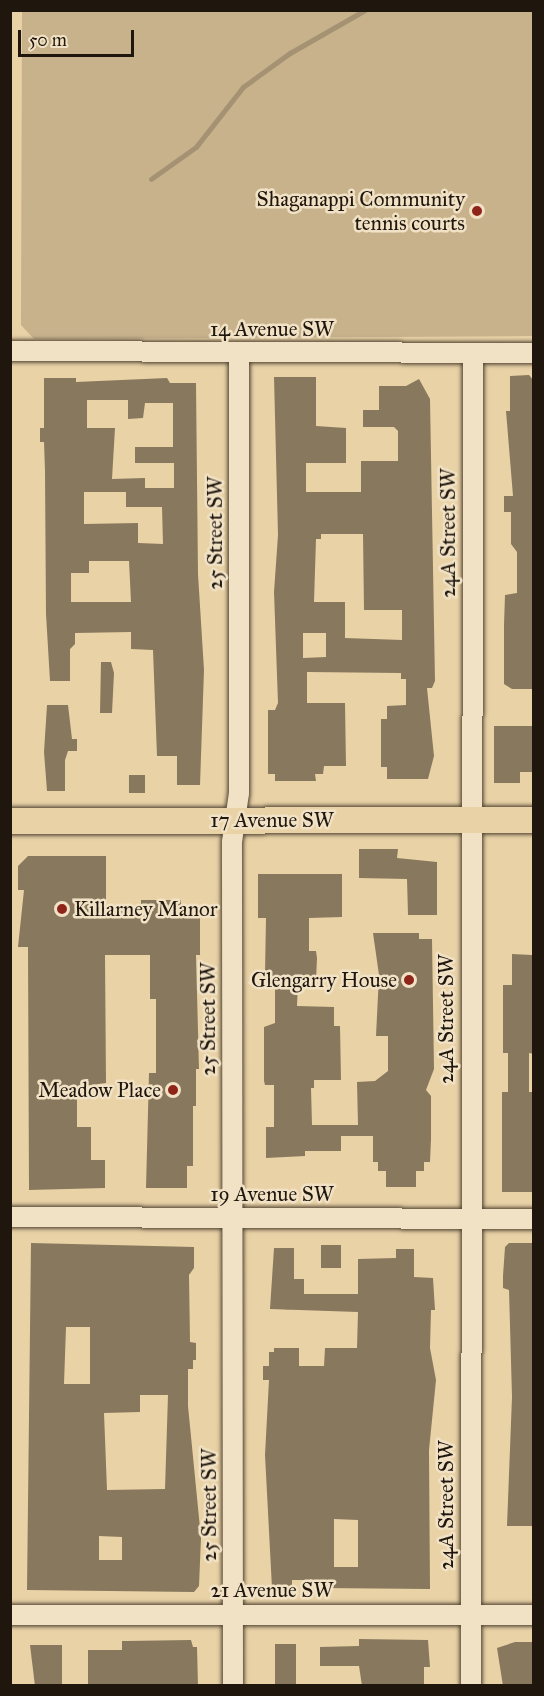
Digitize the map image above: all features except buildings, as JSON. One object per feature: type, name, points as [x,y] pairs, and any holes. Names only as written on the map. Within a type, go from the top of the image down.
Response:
[{"type":"main road","name":"17 Avenue SW","points":[[10,820],[534,820]]},
{"type":"street","name":"14 Avenue SW","points":[[10,351],[534,353]]},
{"type":"street","name":"25 Street SW","points":[[233,1686],[232,842],[239,793],[239,353]]},
{"type":"street","name":"24A Street SW","points":[[471,1686],[470,820],[473,353]]},
{"type":"street","name":"19 Avenue SW","points":[[10,1217],[534,1219]]},
{"type":"street","name":"21 Avenue SW","points":[[10,1615],[534,1615]]},
{"type":"shaded area","points":[[22,11],[533,11],[533,336],[34,339],[21,325]]},
{"type":"waterway","points":[[151,179],[196,147],[243,87],[290,53],[365,10]]},
{"type":"place","name":"Shaganappi Community tennis courts","points":[[477,211]]},
{"type":"place","name":"Killarney Manor","points":[[62,909]]},
{"type":"place","name":"Glengarry House","points":[[409,980]]},
{"type":"place","name":"Meadow Place","points":[[173,1090]]}]
